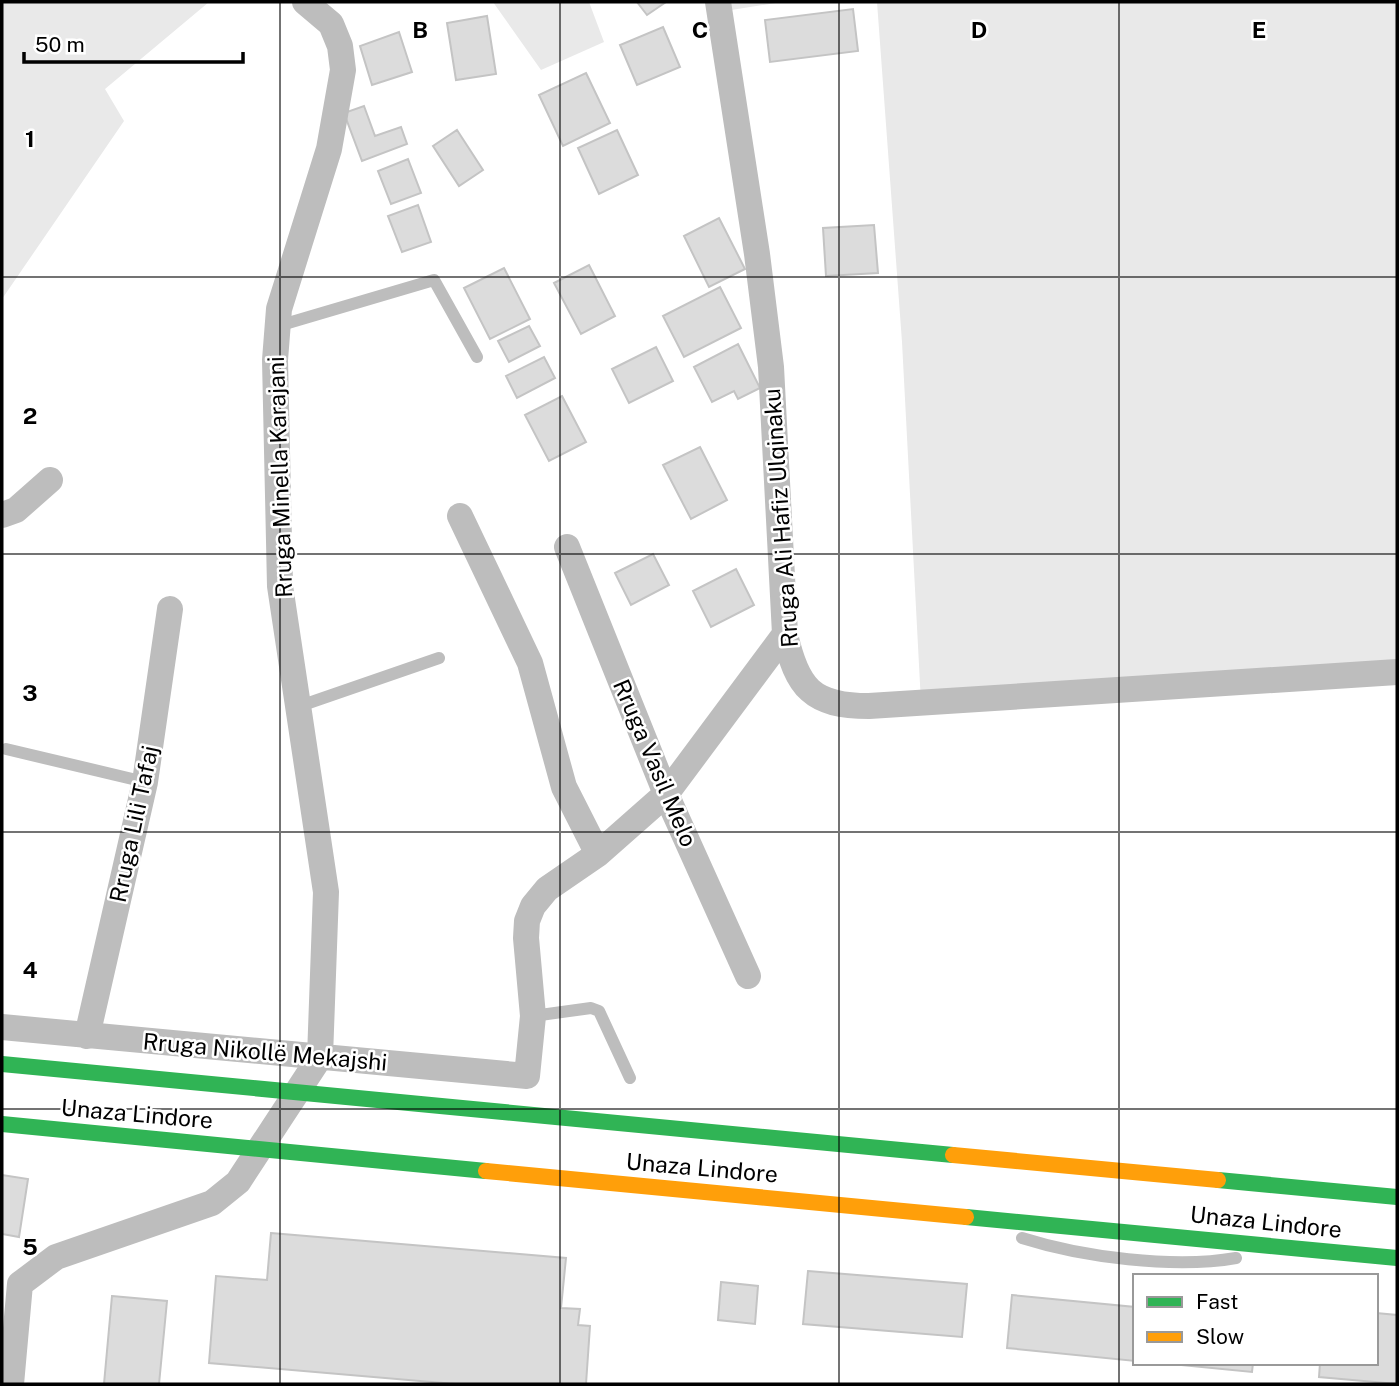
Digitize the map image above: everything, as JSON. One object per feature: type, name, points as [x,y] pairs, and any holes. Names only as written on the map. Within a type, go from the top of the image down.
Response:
[{"type":"highway","name":"Unaza Lindore","points":[[2,1064],[1397,1197]]},
{"type":"highway","name":"Unaza Lindore","points":[[2,1124],[1397,1258]]},
{"type":"street","name":"Rruga Minella Karajani","points":[[304,2],[331,24],[340,46],[343,69],[330,149],[279,309],[275,360],[280,586],[326,892],[320,1057]]},
{"type":"street","name":"Rruga Ali Hafiz Ulqinaku","points":[[718,2],[757,254],[771,366],[785,634],[791,661],[800,682],[816,697],[839,706],[1397,673]]},
{"type":"street","points":[[2,515],[16,510],[50,481]]},
{"type":"street","points":[[460,516],[530,663],[556,765],[598,854]]},
{"type":"street","name":"Rruga Vasil Melo","points":[[567,547],[666,794],[748,976]]},
{"type":"street","name":"Rruga Lili Tafaj","points":[[87,1036],[145,782],[170,609]]},
{"type":"street","points":[[533,1016],[526,938],[533,906],[547,889],[598,854],[666,794],[785,634]]},
{"type":"street","name":"Rruga Nikollë Mekajshi","points":[[2,1027],[527,1076],[533,1016]]},
{"type":"street","points":[[8,1366],[11,1278],[56,1257],[212,1203],[238,1182],[320,1057]]},
{"type":"lane","points":[[278,326],[434,280],[477,357]]},
{"type":"lane","points":[[300,706],[439,657]]},
{"type":"lane","points":[[6,749],[145,782]]},
{"type":"lane","points":[[533,1016],[591,1008],[599,1011],[630,1078]]},
{"type":"lane","points":[[938,1213],[1066,1252],[1205,1263],[1289,1248]]},
{"type":"shaded area","points":[[2,2],[209,2],[105,89],[124,121],[2,299]]},
{"type":"shaded area","points":[[493,2],[589,2],[604,42],[541,70]]},
{"type":"shaded area","points":[[718,2],[782,2],[719,12]]},
{"type":"shaded area","points":[[877,2],[1397,2],[1397,672],[921,703],[902,342]]},
{"type":"building","points":[[637,2],[666,2],[647,15]]},
{"type":"building","points":[[853,9],[858,51],[770,62],[765,20]]},
{"type":"building","points":[[487,16],[496,74],[456,80],[447,23]]},
{"type":"building","points":[[663,27],[680,67],[637,85],[620,45]]},
{"type":"building","points":[[399,32],[412,72],[372,85],[360,46]]},
{"type":"building","points":[[586,73],[610,123],[563,146],[539,95]]},
{"type":"building","points":[[364,106],[375,136],[401,127],[407,144],[362,161],[344,113]]},
{"type":"building","points":[[457,130],[483,170],[459,186],[433,146]]},
{"type":"building","points":[[617,130],[638,175],[599,194],[578,148]]},
{"type":"building","points":[[408,159],[421,193],[391,204],[378,171]]},
{"type":"building","points":[[418,205],[431,242],[402,252],[388,216]]},
{"type":"building","points":[[719,218],[745,269],[709,287],[684,236]]},
{"type":"building","points":[[874,225],[878,273],[826,276],[823,228]]},
{"type":"building","points":[[589,265],[615,316],[581,334],[554,283]]},
{"type":"building","points":[[504,268],[530,319],[490,339],[464,288]]},
{"type":"building","points":[[720,287],[741,328],[684,357],[663,316]]},
{"type":"building","points":[[529,326],[540,346],[509,362],[498,341]]},
{"type":"building","points":[[738,344],[760,388],[738,399],[734,391],[712,402],[694,367]]},
{"type":"building","points":[[656,347],[673,381],[629,403],[612,369]]},
{"type":"building","points":[[544,357],[555,378],[517,398],[506,376]]},
{"type":"building","points":[[562,396],[586,442],[549,461],[525,415]]},
{"type":"building","points":[[700,447],[727,500],[691,519],[663,465]]},
{"type":"building","points":[[653,554],[669,585],[631,605],[615,573]]},
{"type":"building","points":[[736,569],[754,605],[711,627],[693,591]]},
{"type":"building","points":[[2,1175],[28,1179],[19,1237],[2,1234]]},
{"type":"building","points":[[271,1233],[566,1258],[561,1308],[580,1309],[578,1325],[590,1326],[586,1384],[455,1384],[209,1363],[216,1276],[267,1280]]},
{"type":"building","points":[[808,1271],[967,1284],[962,1337],[803,1324]]},
{"type":"building","points":[[721,1282],[758,1286],[755,1324],[718,1320]]},
{"type":"building","points":[[1012,1295],[1133,1307],[1133,1361],[1007,1348]]},
{"type":"building","points":[[112,1296],[167,1301],[159,1384],[104,1384]]},
{"type":"building","points":[[1378,1313],[1397,1315],[1397,1384],[1319,1377],[1320,1365],[1378,1365]]},
{"type":"building","points":[[1181,1365],[1253,1365],[1252,1372]]},
{"type":"traffic: fast","points":[[2,1064],[953,1155]]},
{"type":"traffic: fast","points":[[2,1124],[486,1171]]},
{"type":"traffic: fast","points":[[1218,1180],[1397,1197]]},
{"type":"traffic: fast","points":[[966,1217],[1397,1258]]},
{"type":"traffic: slow","points":[[953,1155],[1218,1180]]},
{"type":"traffic: slow","points":[[486,1171],[966,1217]]}]
